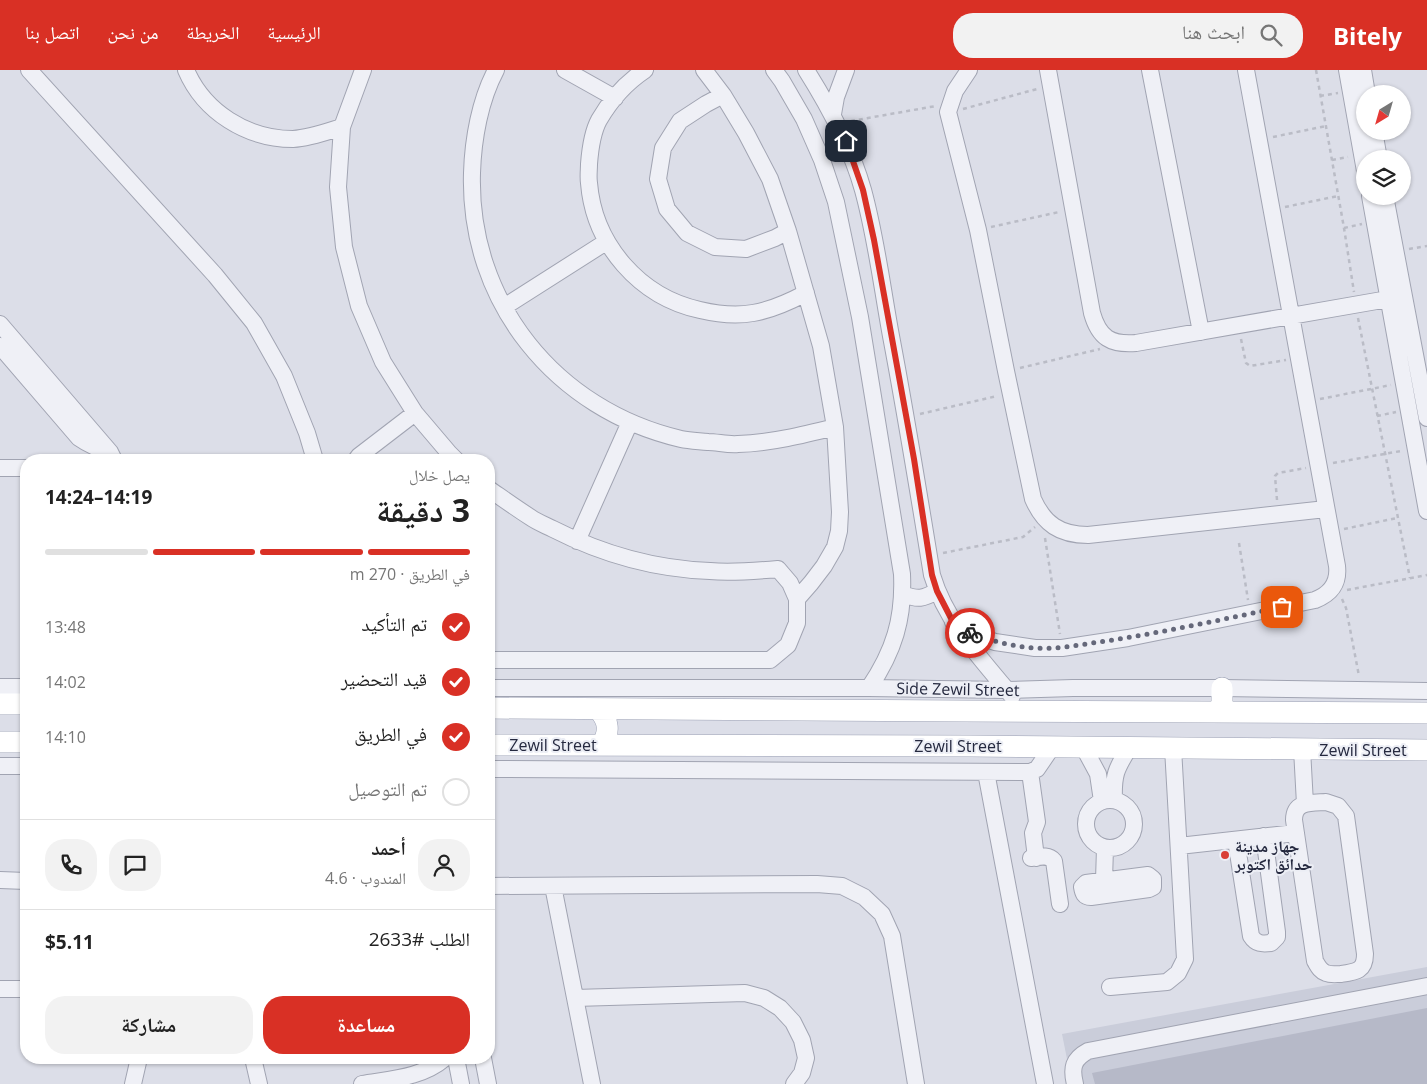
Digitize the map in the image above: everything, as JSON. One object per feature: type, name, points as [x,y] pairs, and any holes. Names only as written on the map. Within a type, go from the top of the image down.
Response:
[{"type":"main road","points":[[1222,688],[1222,712]]},
{"type":"main road","points":[[495,706],[529,698],[598,709],[1427,713]]},
{"type":"main road","points":[[0,704],[20,704]]},
{"type":"main road","points":[[648,708],[645,716],[646,731],[653,745]]},
{"type":"main road","points":[[598,709],[608,726],[608,733],[602,745]]},
{"type":"main road","points":[[0,742],[20,742]]},
{"type":"main road","name":"Zewil Street","points":[[495,745],[1427,750]]},
{"type":"main road","points":[[495,757],[515,745]]},
{"type":"street","points":[[29,70],[215,275],[254,323],[284,376],[307,433],[313,454]]},
{"type":"street","points":[[186,70],[205,101],[224,118],[246,130],[269,137],[294,139],[318,135],[342,127]]},
{"type":"street","points":[[363,70],[342,127],[338,187],[344,247],[358,306],[382,362],[415,413],[450,454]]},
{"type":"street","points":[[496,70],[480,113],[473,153],[472,193],[476,232],[487,271],[504,307],[522,336],[551,369],[570,386],[599,406],[630,422],[682,439],[737,444],[792,438],[835,427]]},
{"type":"street","points":[[566,70],[615,98]]},
{"type":"street","points":[[645,70],[637,75],[615,98],[598,121],[590,151],[589,182],[594,213],[606,242],[627,270],[653,292],[684,307],[718,314],[752,313],[786,304],[806,293]]},
{"type":"street","points":[[704,70],[723,95],[746,133],[770,179],[788,232],[820,346],[835,427],[840,512],[839,531],[835,547],[824,566],[797,599]]},
{"type":"street","points":[[774,70],[804,119],[822,160],[836,202],[860,317],[902,574],[903,594],[896,634],[890,653],[869,688]]},
{"type":"street","points":[[806,70],[846,141],[863,190],[874,240],[906,417],[932,575],[937,591],[953,622],[1025,712]]},
{"type":"street","points":[[835,119],[836,97],[846,70]]},
{"type":"street","points":[[969,70],[955,91],[949,108],[978,230],[1033,499],[1042,515],[1053,526],[1067,533],[1088,535],[1326,509]]},
{"type":"street","points":[[1150,70],[1201,332]]},
{"type":"street","points":[[953,622],[970,633],[995,642],[1035,648],[1062,648],[1128,638],[1315,600],[1322,598],[1334,587],[1338,573],[1246,70]]},
{"type":"street","points":[[1347,70],[1361,150]]},
{"type":"street","points":[[1363,70],[1366,85]]},
{"type":"street","points":[[1050,78],[1095,325],[1102,334],[1112,341],[1124,344],[1136,343],[1388,299]]},
{"type":"street","points":[[723,95],[680,121],[663,148],[658,179],[667,209],[687,233],[715,248],[746,249],[788,232]]},
{"type":"street","points":[[1374,205],[1383,229],[1396,252],[1426,414],[1409,412]]},
{"type":"street","points":[[1384,205],[1383,229],[1388,299],[1427,511]]},
{"type":"street","points":[[504,307],[606,242]]},
{"type":"street","points":[[0,324],[107,454]]},
{"type":"street","points":[[0,346],[80,438],[105,454]]},
{"type":"street","points":[[362,454],[415,413]]},
{"type":"street","points":[[578,541],[630,422]]},
{"type":"street","points":[[0,468],[20,468]]},
{"type":"street","points":[[495,493],[531,518],[578,541],[634,560],[710,572],[778,569],[790,583],[797,599],[797,623],[788,645],[770,660],[495,660]]},
{"type":"street","points":[[903,594],[914,598],[926,597],[937,591]]},
{"type":"street","points":[[0,687],[20,687]]},
{"type":"street","name":"Side Zewil Street","points":[[495,690],[529,698],[869,688],[1007,690],[1222,688],[1427,691]]},
{"type":"street","points":[[495,769],[1030,772],[1037,769],[1052,747]]},
{"type":"street","points":[[1084,748],[1098,774],[1108,801]]},
{"type":"street","points":[[1108,801],[1114,786],[1115,773],[1129,748]]},
{"type":"street","points":[[1110,986],[1167,982],[1178,973],[1185,959],[1173,748]]},
{"type":"street","points":[[1302,749],[1304,804]]},
{"type":"street","points":[[0,766],[20,766]]},
{"type":"street","points":[[986,772],[1045,1084]]},
{"type":"street","points":[[1030,772],[1037,822],[1033,834],[1033,858],[1047,856],[1054,861],[1060,904]]},
{"type":"street","points":[[1108,801],[1120,802],[1130,811],[1133,817],[1134,829],[1132,835],[1123,845],[1105,848],[1098,846],[1089,838],[1085,826],[1088,813],[1091,808],[1108,801]]},
{"type":"street","points":[[1332,803],[1342,810],[1346,816],[1366,954],[1363,966],[1353,972],[1332,975],[1321,970],[1315,962],[1294,815],[1300,806],[1304,804],[1332,803]]},
{"type":"street","points":[[1178,846],[1296,833]]},
{"type":"street","points":[[1236,840],[1251,936],[1261,944],[1271,943],[1277,937],[1278,932],[1264,836]]},
{"type":"street","points":[[1104,880],[1105,848]]},
{"type":"street","points":[[0,880],[20,880]]},
{"type":"street","points":[[495,886],[817,884],[842,886],[864,897],[882,914],[892,936],[916,1084]]},
{"type":"street","points":[[553,886],[592,1084]]},
{"type":"street","points":[[1074,1084],[1072,1070],[1074,1065],[1079,1056],[1088,1051],[1427,986]]},
{"type":"street","points":[[0,989],[20,989]]},
{"type":"street","points":[[575,998],[745,993],[764,998],[780,1008],[793,1022],[802,1040],[806,1058],[802,1073],[794,1084]]},
{"type":"street","points":[[133,1084],[138,1064]]},
{"type":"street","points":[[255,1064],[259,1084]]},
{"type":"street","points":[[362,1084],[418,1074],[437,1064]]},
{"type":"street","points":[[457,1064],[461,1084]]},
{"type":"street","points":[[484,1064],[488,1084]]},
{"type":"path","points":[[1316,70],[1356,304],[1410,578]]},
{"type":"path","points":[[835,119],[949,108],[1050,78]]},
{"type":"path","points":[[1259,140],[1326,126]]},
{"type":"path","points":[[1272,209],[1338,196]]},
{"type":"path","points":[[978,230],[1073,209]]},
{"type":"path","points":[[1396,252],[1427,246]]},
{"type":"path","points":[[1238,325],[1248,365],[1252,366],[1298,357]]},
{"type":"path","points":[[1006,371],[1124,344]]},
{"type":"path","points":[[1307,402],[1404,383]]},
{"type":"path","points":[[906,417],[1011,393]]},
{"type":"path","points":[[1378,416],[1409,412]]},
{"type":"path","points":[[929,556],[1023,537],[1033,530],[1042,515]]},
{"type":"path","points":[[1042,515],[1062,648]]},
{"type":"path","points":[[1330,532],[1398,518]]},
{"type":"path","points":[[1239,544],[1250,613]]},
{"type":"path","points":[[1334,587],[1351,590],[1427,575]]},
{"type":"path","points":[[1334,587],[1346,608],[1361,690]]},
{"type":"shaded area","points":[[1427,967],[1427,1084],[1072,1084],[1062,1034]]},
{"type":"building","points":[[1427,1008],[1427,1084],[1095,1084],[1092,1073]]},
{"type":"way so far","points":[[970,633],[1008,645],[1062,648],[1128,638],[1282,607]]},
{"type":"place","name":"جهاز مدينة حدائق اكتوبر","points":[[1225,855]]},
{"type":"route","points":[[846,141],[863,190],[874,240],[914,459],[932,575],[937,591],[953,622],[970,633]]}]
